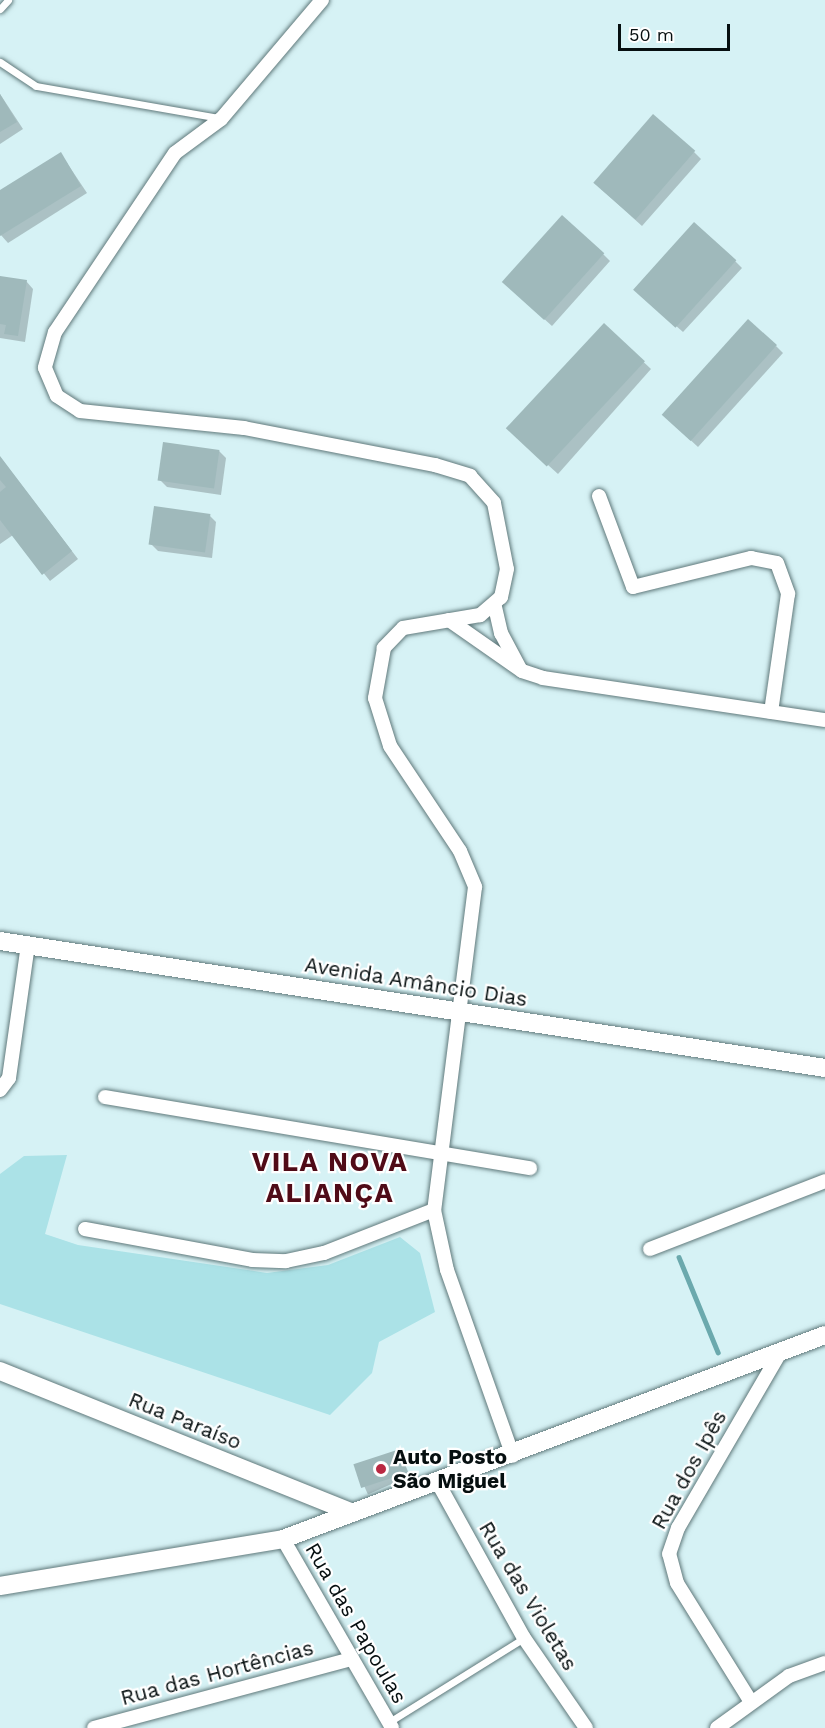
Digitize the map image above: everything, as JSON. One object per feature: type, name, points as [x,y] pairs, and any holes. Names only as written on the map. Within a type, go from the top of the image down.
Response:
[{"type":"street","points":[[322,0],[206,134],[175,153],[56,332],[45,368],[48,383],[68,405],[95,415],[244,428],[470,476],[494,503],[506,552],[505,585],[495,606],[480,615],[413,623],[392,638],[379,663],[375,698],[390,746],[460,851],[475,887],[462,1012],[434,1210],[447,1270],[513,1455]]},
{"type":"street","points":[[599,496],[626,581],[633,587],[751,558],[777,563],[788,594],[771,712]]},
{"type":"street","points":[[495,606],[501,633],[522,671]]},
{"type":"street","points":[[449,620],[522,671],[825,720]]},
{"type":"street","name":"Avenida Amâncio Dias","points":[[0,941],[825,1068]]},
{"type":"street","points":[[0,1090],[9,1078],[28,945]]},
{"type":"street","points":[[105,1097],[530,1168]]},
{"type":"street","points":[[650,1249],[825,1181]]},
{"type":"street","points":[[85,1229],[252,1260],[286,1261],[324,1253],[434,1210]]},
{"type":"street","points":[[0,1586],[284,1539],[513,1455],[825,1335]]},
{"type":"street","name":"Rua dos Ipês","points":[[751,1702],[677,1583],[669,1554],[678,1528],[780,1353]]},
{"type":"street","name":"Rua Paraíso","points":[[0,1371],[354,1513]]},
{"type":"street","name":"Rua das Violetas","points":[[438,1483],[524,1638],[586,1728]]},
{"type":"street","name":"Rua das Papoulas","points":[[284,1539],[391,1725]]},
{"type":"street","name":"Rua das Hortências","points":[[94,1728],[352,1659]]},
{"type":"street","points":[[717,1728],[789,1676],[825,1663]]},
{"type":"lane","points":[[0,9],[8,0]]},
{"type":"lane","points":[[0,62],[36,86],[221,118]]},
{"type":"lane","points":[[391,1725],[524,1638]]},
{"type":"shaded area","points":[[67,1155],[45,1234],[78,1245],[267,1273],[328,1265],[400,1237],[420,1253],[435,1312],[379,1342],[372,1373],[330,1415],[0,1304],[0,1174],[24,1156]]},
{"type":"building","points":[[0,94],[17,122],[0,132]]},
{"type":"building","points":[[653,114],[695,151],[636,219],[593,183]]},
{"type":"building","points":[[61,152],[81,186],[0,236],[0,190]]},
{"type":"building","points":[[562,215],[604,253],[544,320],[502,282]]},
{"type":"building","points":[[694,222],[736,260],[675,328],[633,290]]},
{"type":"building","points":[[0,276],[27,280],[18,336],[4,334],[6,325],[0,324]]},
{"type":"building","points":[[748,319],[777,345],[691,441],[662,415]]},
{"type":"building","points":[[604,323],[645,361],[547,467],[506,428]]},
{"type":"building","points":[[163,442],[219,450],[214,489],[158,481]]},
{"type":"building","points":[[0,456],[72,551],[42,575],[0,520],[0,492],[6,487],[0,480]]},
{"type":"building","points":[[154,506],[210,514],[205,553],[149,545]]},
{"type":"building","name":"Auto Posto São Miguel","points":[[400,1449],[408,1473],[361,1488],[353,1464]]},
{"type":"waterway","points":[[679,1257],[718,1352]]},
{"type":"place","name":"Auto Posto São Miguel","points":[[381,1469]]},
{"type":"district","name":"VILA NOVA ALIANÇA","points":[[330,1178]]}]
